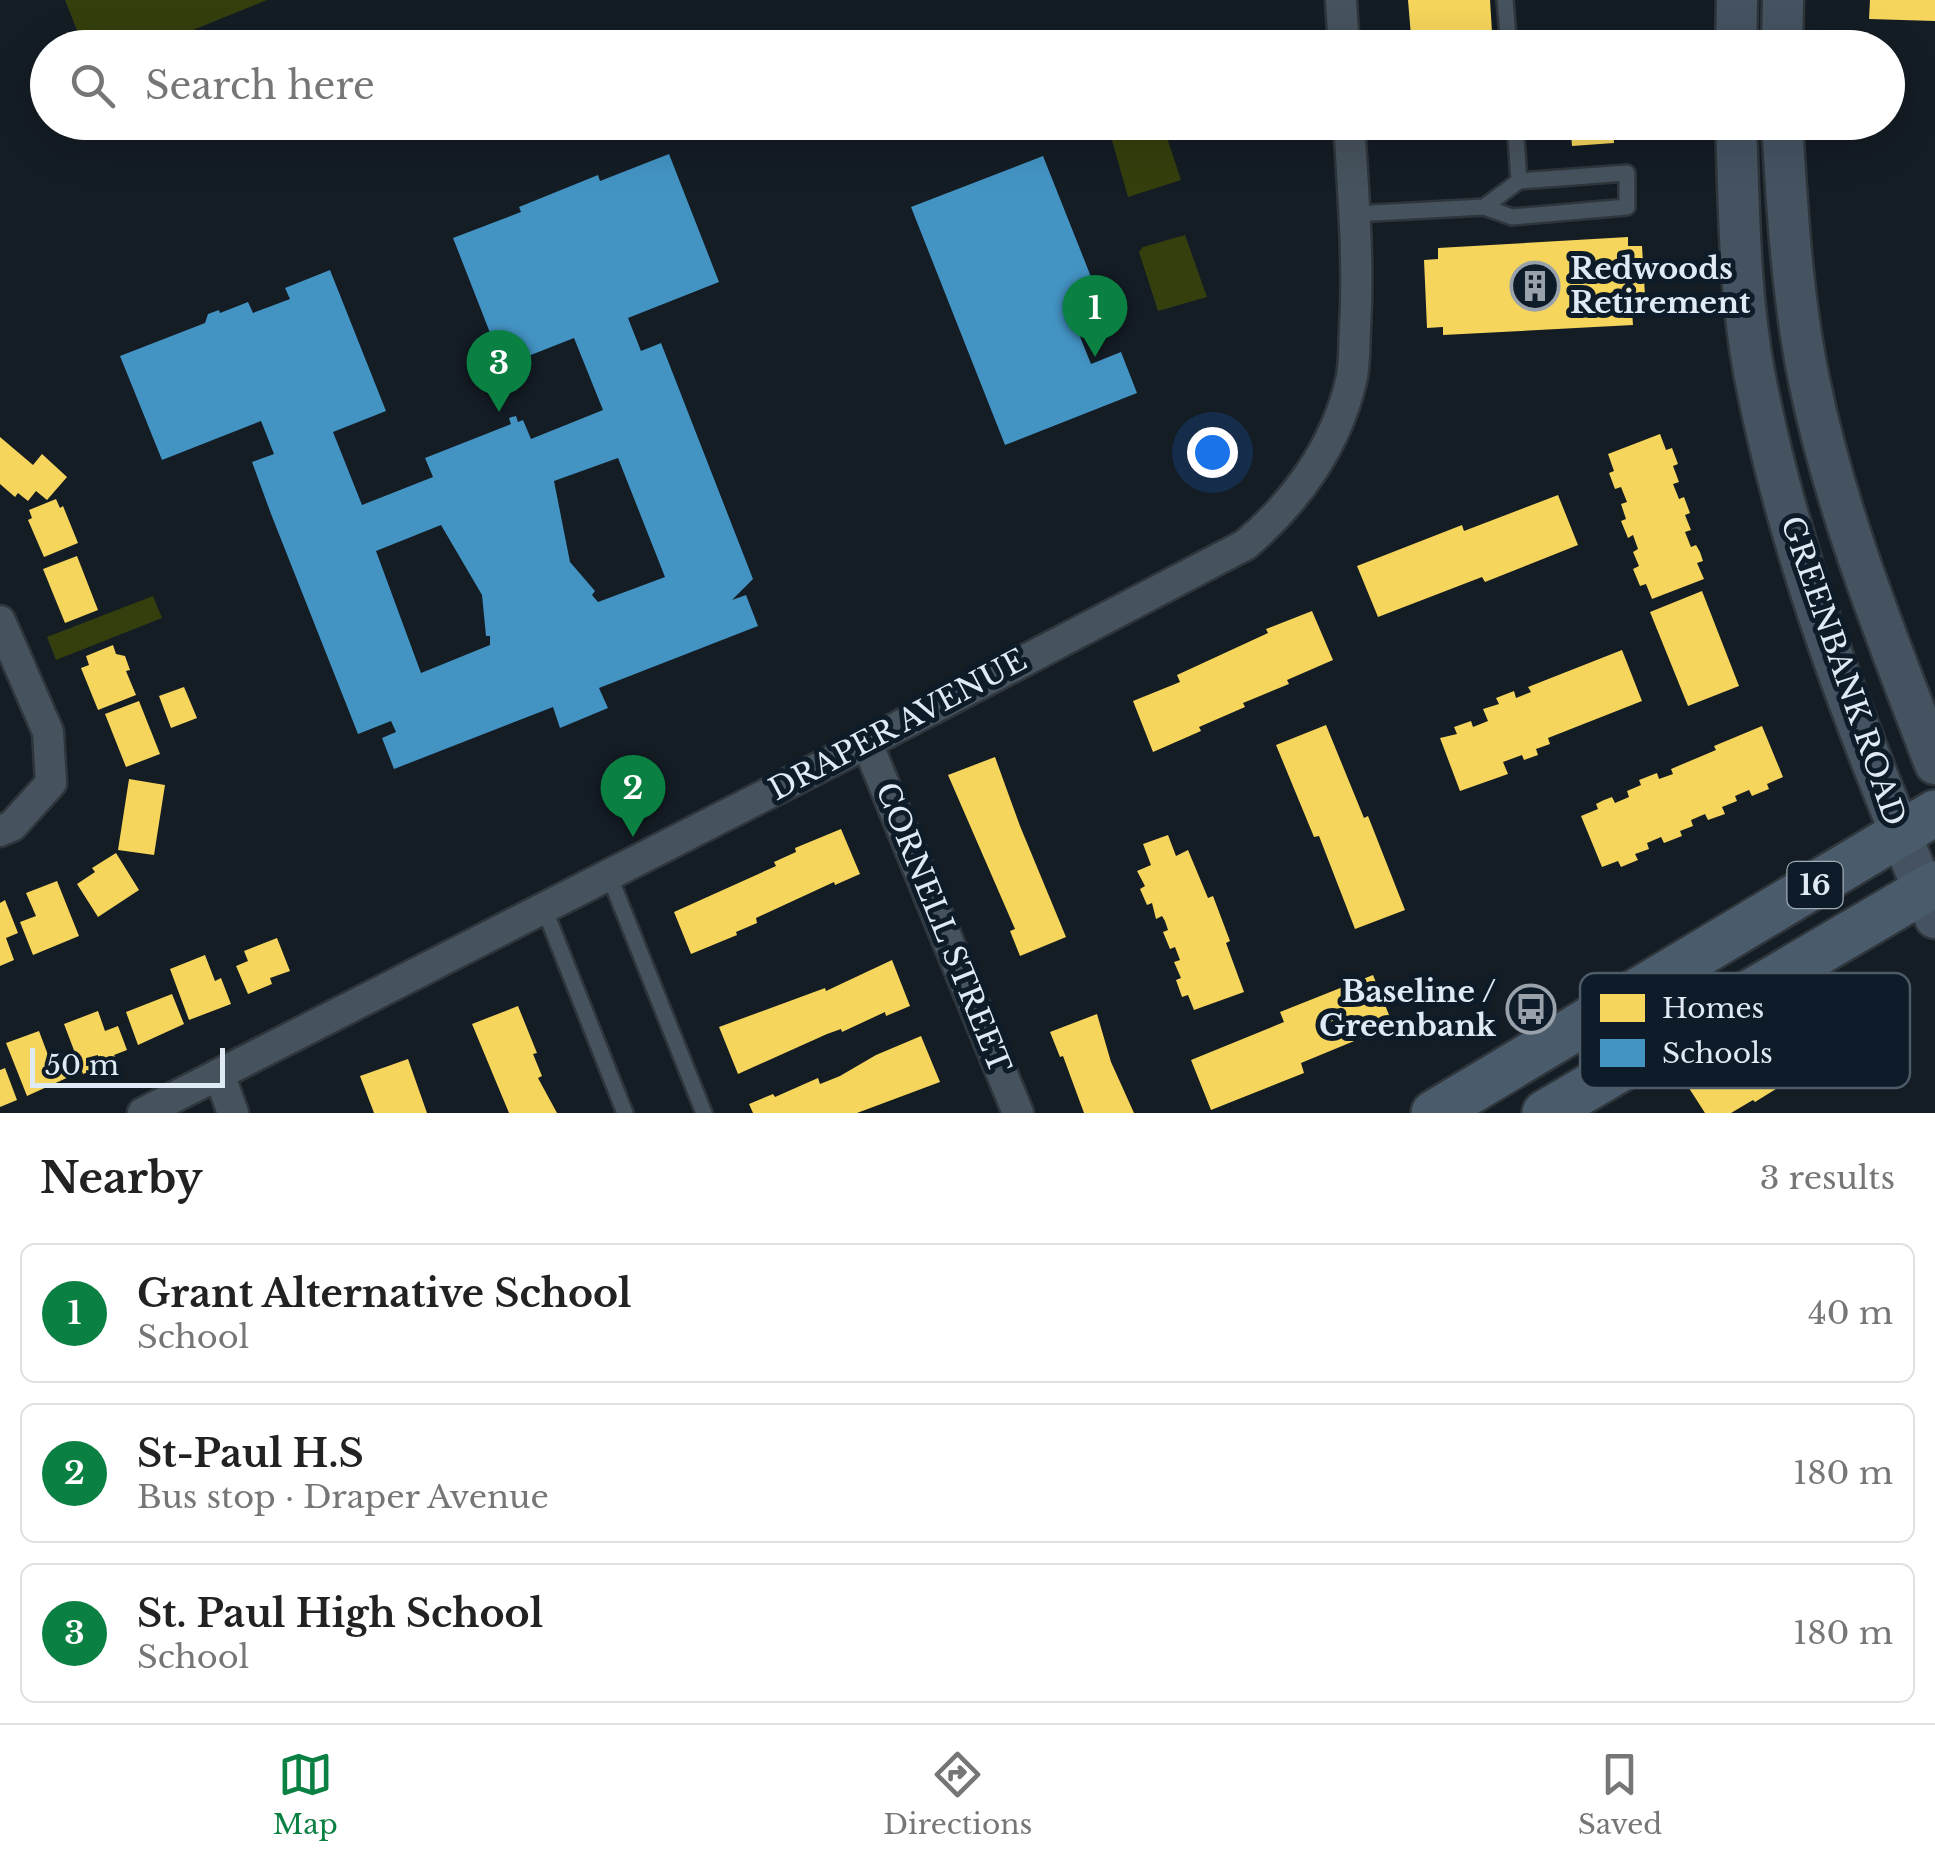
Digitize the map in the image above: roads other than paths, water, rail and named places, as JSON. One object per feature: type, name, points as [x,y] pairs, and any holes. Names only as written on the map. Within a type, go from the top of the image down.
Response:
[{"type":"main road","points":[[1737,30],[1738,0]]},
{"type":"main road","points":[[1782,30],[1783,0]]},
{"type":"main road","name":"GREENBANK ROAD","points":[[1737,140],[1740,258],[1754,370],[1800,559],[1852,714],[1917,824],[1931,897]]},
{"type":"main road","name":"GREENBANK ROAD","points":[[1783,140],[1787,214],[1808,379],[1866,582],[1935,764]]},
{"type":"main road","name":"16","points":[[1668,973],[1917,824]]},
{"type":"main road","name":"16","points":[[1795,973],[1931,897]]},
{"type":"main road","name":"16","points":[[1434,1113],[1580,1026]]},
{"type":"main road","name":"16","points":[[1545,1113],[1590,1088]]},
{"type":"street","points":[[1341,0],[1343,30]]},
{"type":"street","name":"DRAPER AVENUE","points":[[142,1113],[867,743],[1070,634],[1216,563],[1274,521],[1332,438],[1352,379],[1357,297],[1350,140]]},
{"type":"street","points":[[0,621],[48,732],[51,783],[12,826],[0,830]]},
{"type":"street","name":"CORNELL STREET","points":[[867,743],[1018,1113]]},
{"type":"street","points":[[219,1074],[233,1113]]},
{"type":"lane","points":[[1506,0],[1508,30]]},
{"type":"lane","points":[[1516,140],[1519,181]]},
{"type":"lane","points":[[1355,214],[1484,206],[1512,216],[1627,206],[1627,172],[1519,181],[1484,206]]},
{"type":"lane","points":[[609,875],[704,1113]]},
{"type":"lane","points":[[544,908],[625,1113]]},
{"type":"place","name":"Redwoods Retirement","points":[[1535,286]]},
{"type":"place","name":"Grant Alternative School","points":[[1095,357]]},
{"type":"place","name":"St. Paul High School","points":[[499,412]]},
{"type":"place","name":"St-Paul H.S","points":[[633,837]]},
{"type":"place","name":"Baseline / Greenbank","points":[[1531,1009]]}]
